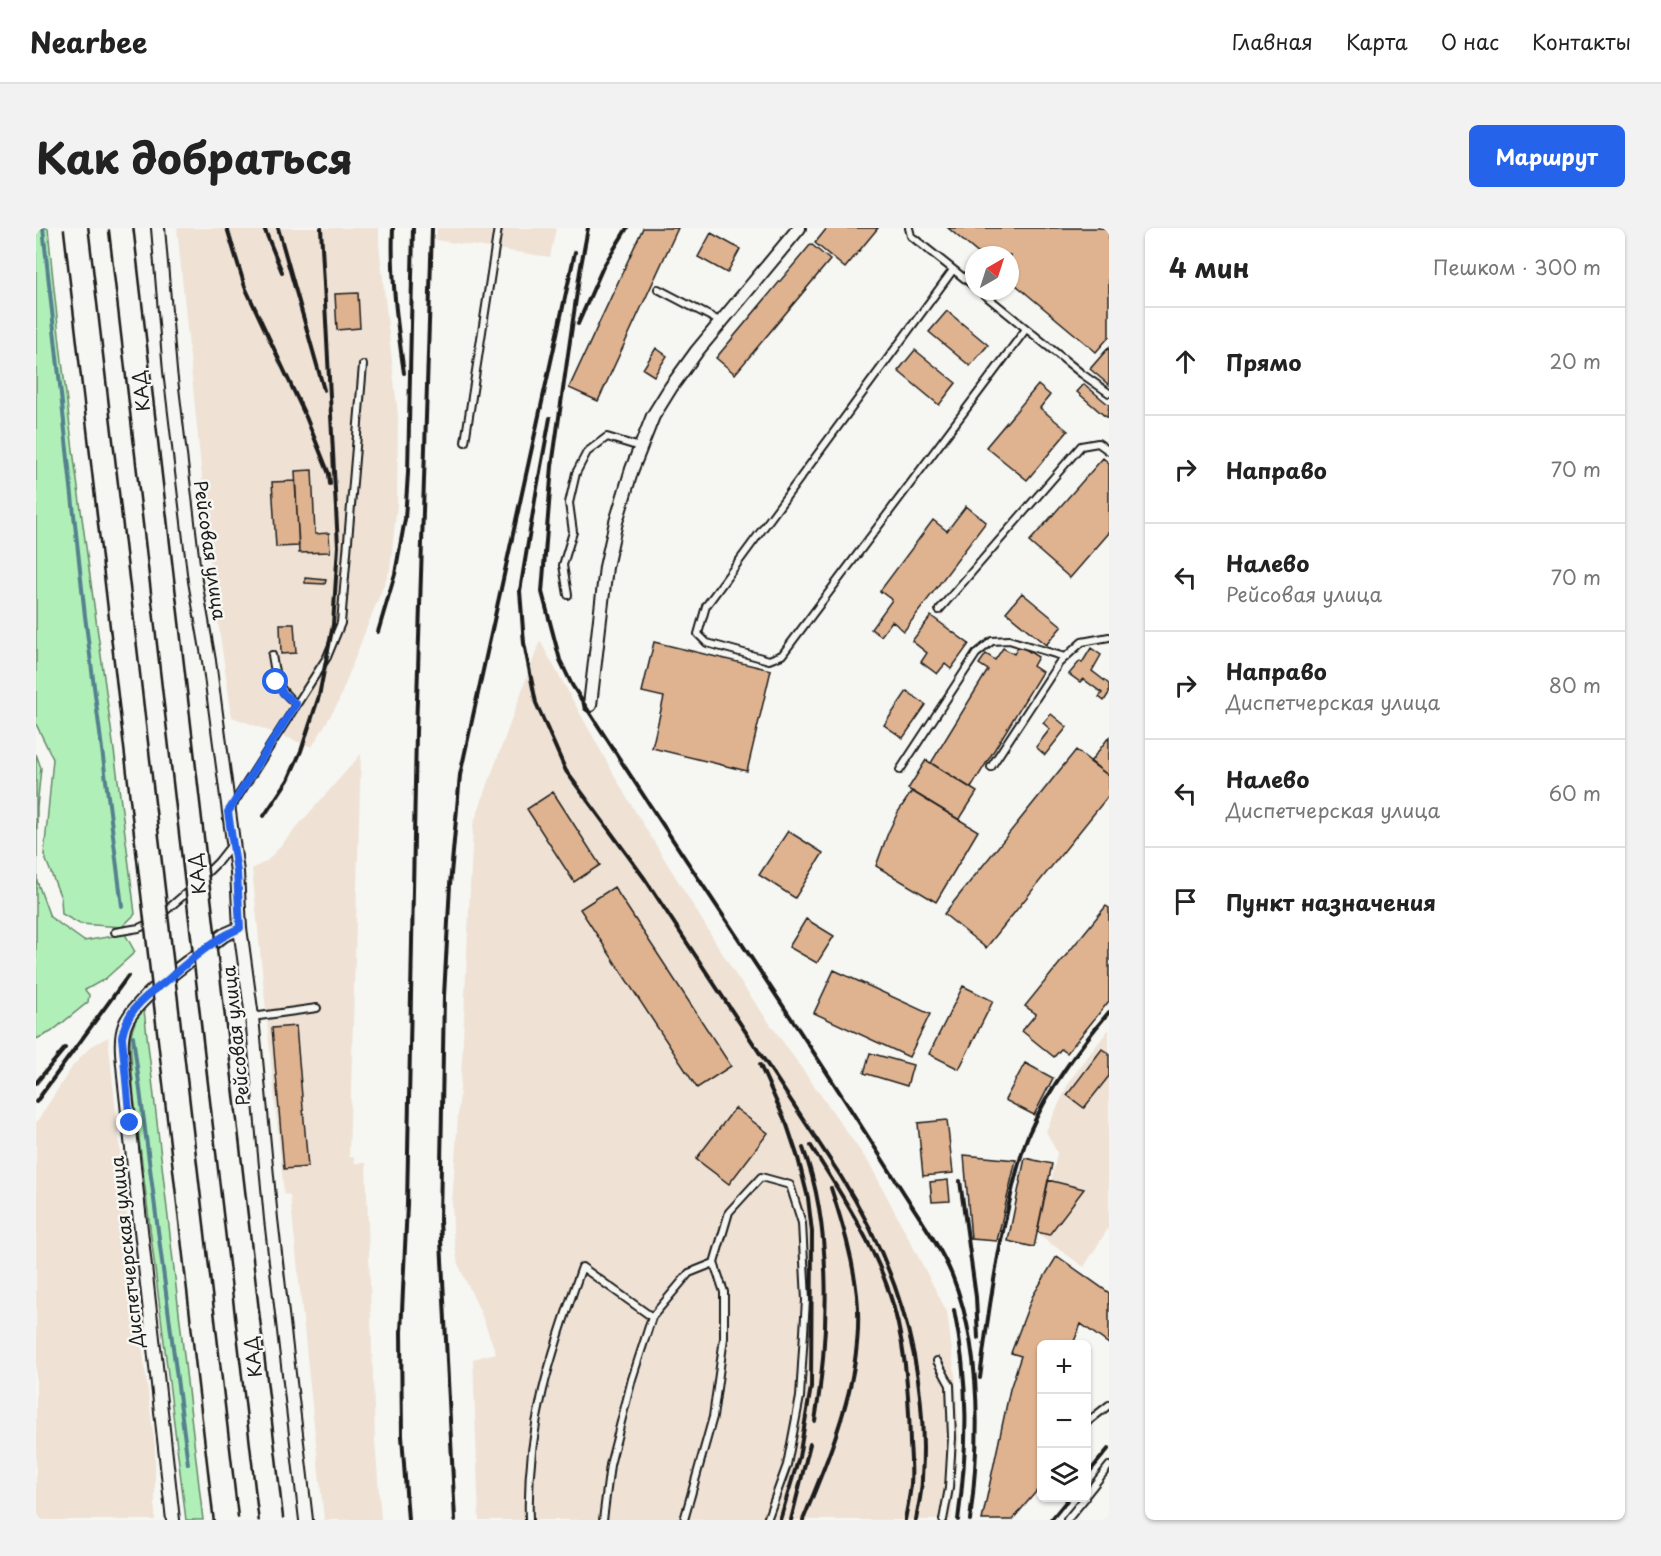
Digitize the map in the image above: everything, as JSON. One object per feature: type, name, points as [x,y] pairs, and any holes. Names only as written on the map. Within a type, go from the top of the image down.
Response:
[{"type":"highway","points":[[76,228],[226,1520]]},
{"type":"highway","name":"КАД","points":[[121,228],[271,1520]]},
{"type":"street","name":"Рейсовая улица","points":[[158,228],[170,370],[195,581],[209,661],[240,897],[240,928],[252,1017],[271,1219],[306,1520]]},
{"type":"street","points":[[590,705],[606,567],[616,522],[640,447],[653,416],[671,387],[721,322],[799,228]]},
{"type":"street","name":"Диспетчерская улица","points":[[173,1520],[124,1076],[122,1037],[124,1024],[137,1005],[224,935],[240,928]]},
{"type":"lane","points":[[465,442],[498,228]]},
{"type":"lane","points":[[909,228],[911,236],[965,279]]},
{"type":"lane","points":[[954,270],[706,606],[698,634],[707,643],[769,660],[782,655],[1026,329]]},
{"type":"lane","points":[[658,289],[721,322]]},
{"type":"lane","points":[[991,300],[1109,393]]},
{"type":"lane","points":[[228,812],[327,657],[341,623],[363,365]]},
{"type":"lane","points":[[568,595],[563,565],[573,532],[569,503],[576,473],[587,452],[607,437],[640,447]]},
{"type":"lane","points":[[939,610],[1081,446],[1098,443],[1109,451]]},
{"type":"lane","points":[[991,767],[1065,657],[1082,642],[1109,637]]},
{"type":"lane","points":[[900,770],[976,654],[993,641],[1009,640],[1065,657]]},
{"type":"lane","points":[[272,655],[276,682],[283,693],[296,704]]},
{"type":"lane","points":[[115,932],[139,928],[172,906],[218,862],[233,843]]},
{"type":"lane","points":[[252,1017],[316,1008]]},
{"type":"lane","points":[[684,1520],[713,1417],[724,1338],[724,1292],[714,1263],[729,1212],[761,1177],[790,1185],[802,1223],[806,1300],[800,1397],[787,1465],[767,1520]]},
{"type":"lane","points":[[603,1520],[610,1465],[652,1317],[689,1273],[714,1263]]},
{"type":"lane","points":[[529,1520],[528,1494],[532,1444],[538,1408],[554,1345],[582,1267],[652,1317]]},
{"type":"lane","points":[[937,1361],[950,1385],[952,1437],[949,1488],[944,1520]]},
{"type":"lane","points":[[1091,1419],[1109,1405]]},
{"type":"lane","points":[[1091,1489],[1109,1466]]},
{"type":"lane","points":[[1067,1520],[1081,1502]]},
{"type":"shaded area","points":[[177,228],[379,228],[398,416],[397,503],[390,570],[338,703],[312,747],[232,717],[213,588]]},
{"type":"shaded area","points":[[437,228],[556,228],[550,257],[436,240]]},
{"type":"shaded area","points":[[540,641],[627,798],[737,977],[871,1166],[947,1312],[956,1384],[959,1438],[951,1520],[479,1520],[473,1359],[496,1353],[458,1264],[453,1234],[452,1202],[462,1060],[473,825]]},
{"type":"shaded area","points":[[361,754],[349,1157],[354,1157],[355,1163],[366,1163],[375,1439],[381,1520],[324,1520],[290,1195],[284,1194],[252,869],[268,860]]},
{"type":"shaded area","points":[[1109,1029],[1109,1227],[1084,1267],[1040,1236],[1057,1153],[1046,1131],[1070,1080]]},
{"type":"shaded area","points":[[108,1037],[135,1290],[155,1447],[155,1520],[36,1520],[36,1123],[72,1067],[90,1047]]},
{"type":"green space","points":[[36,228],[48,228],[67,400],[135,914],[122,927],[80,924],[62,914],[61,898],[44,855],[53,759],[36,724]]},
{"type":"green space","points":[[36,754],[41,768],[37,807],[37,881],[50,917],[84,941],[125,934],[135,952],[105,979],[85,990],[89,995],[88,1002],[51,1032],[36,1039]]},
{"type":"green space","points":[[144,1010],[203,1520],[186,1520],[134,1098],[130,1037],[136,1019]]},
{"type":"building","points":[[643,228],[678,228],[598,401],[569,388]]},
{"type":"building","points":[[827,228],[878,228],[845,268],[815,243]]},
{"type":"building","points":[[948,228],[1109,228],[1109,337],[1096,352],[1019,288],[1019,246],[969,246]]},
{"type":"building","points":[[711,233],[740,249],[727,273],[698,257]]},
{"type":"building","points":[[811,244],[830,260],[735,374],[716,358]]},
{"type":"building","points":[[358,293],[360,328],[337,330],[335,294]]},
{"type":"building","points":[[947,311],[988,345],[970,366],[929,332]]},
{"type":"building","points":[[1109,347],[1109,385],[1090,369]]},
{"type":"building","points":[[656,348],[667,356],[654,376],[643,369]]},
{"type":"building","points":[[915,350],[956,383],[939,405],[898,371]]},
{"type":"building","points":[[1084,384],[1109,405],[1107,418],[1077,392]]},
{"type":"building","points":[[1038,385],[1050,395],[1040,408],[1068,431],[1027,480],[986,447]]},
{"type":"building","points":[[1103,458],[1109,463],[1109,533],[1070,578],[1029,542]]},
{"type":"building","points":[[312,470],[315,534],[329,533],[330,552],[299,553],[295,471]]},
{"type":"building","points":[[295,481],[299,546],[276,547],[272,482]]},
{"type":"building","points":[[966,506],[986,522],[904,631],[892,621],[881,636],[871,629],[892,600],[880,591],[933,520],[947,531]]},
{"type":"building","points":[[305,578],[326,580],[325,584],[305,583]]},
{"type":"building","points":[[1022,593],[1062,626],[1046,645],[1006,612]]},
{"type":"building","points":[[931,616],[969,644],[951,669],[945,664],[937,674],[921,662],[927,653],[912,641]]},
{"type":"building","points":[[280,624],[294,624],[296,653],[281,654]]},
{"type":"building","points":[[654,642],[771,670],[747,771],[652,748],[664,697],[642,692]]},
{"type":"building","points":[[1019,645],[1038,657],[1033,666],[1042,672],[971,788],[931,763],[988,670],[979,664],[986,654],[995,660],[1003,648],[1014,654]]},
{"type":"building","points":[[1091,648],[1101,655],[1092,671],[1109,684],[1109,693],[1104,701],[1099,697],[1102,693],[1083,679],[1080,682],[1069,674],[1080,661],[1082,663]]},
{"type":"building","points":[[907,691],[926,705],[903,738],[884,725]]},
{"type":"building","points":[[1051,714],[1067,727],[1045,755],[1036,747],[1050,729],[1043,723]]},
{"type":"building","points":[[1109,737],[1109,776],[1090,762]]},
{"type":"building","points":[[1076,750],[1109,776],[1109,795],[986,948],[944,914]]},
{"type":"building","points":[[926,760],[977,792],[959,820],[908,789]]},
{"type":"building","points":[[912,791],[978,831],[936,902],[876,866],[898,812]]},
{"type":"building","points":[[553,792],[600,865],[574,882],[527,809]]},
{"type":"building","points":[[788,831],[823,853],[795,898],[759,875]]},
{"type":"building","points":[[614,887],[731,1066],[697,1088],[580,909]]},
{"type":"building","points":[[1106,906],[1109,908],[1109,1001],[1067,1053],[1061,1049],[1054,1057],[1022,1031],[1036,1014],[1025,1006]]},
{"type":"building","points":[[806,919],[834,936],[817,963],[789,947]]},
{"type":"building","points":[[834,970],[930,1014],[909,1057],[814,1013]]},
{"type":"building","points":[[963,986],[993,1001],[959,1069],[929,1054]]},
{"type":"building","points":[[296,1026],[308,1167],[284,1169],[272,1028]]},
{"type":"building","points":[[1102,1049],[1109,1054],[1109,1076],[1084,1108],[1067,1095]]},
{"type":"building","points":[[870,1053],[913,1065],[907,1086],[864,1073]]},
{"type":"building","points":[[1025,1063],[1053,1078],[1034,1115],[1005,1100]]},
{"type":"building","points":[[735,1108],[768,1133],[729,1184],[696,1159]]},
{"type":"building","points":[[947,1120],[953,1173],[923,1176],[918,1123]]},
{"type":"building","points":[[964,1155],[1016,1160],[997,1241],[971,1239]]},
{"type":"building","points":[[1025,1158],[1052,1164],[1034,1247],[1008,1241]]},
{"type":"building","points":[[948,1180],[950,1201],[932,1202],[930,1182]]},
{"type":"building","points":[[1048,1180],[1084,1189],[1049,1235],[1037,1232]]},
{"type":"building","points":[[1057,1256],[1109,1293],[1109,1344],[1081,1324],[1075,1340],[1037,1340],[1037,1491],[1012,1520],[982,1520],[1010,1389],[1021,1356],[1011,1353],[1032,1297]]},
{"type":"waterway","points":[[43,228],[85,616],[122,906]]},
{"type":"waterway","points":[[133,1036],[188,1464]]},
{"type":"railway","points":[[227,228],[245,287],[306,417],[329,474],[330,484]]},
{"type":"railway","points":[[264,228],[282,272]]},
{"type":"railway","points":[[278,228],[324,390]]},
{"type":"railway","points":[[264,816],[288,780],[301,751],[319,696],[333,625],[338,546],[321,228]]},
{"type":"railway","points":[[393,228],[394,282],[404,373]]},
{"type":"railway","points":[[378,632],[395,574],[405,519],[413,228]]},
{"type":"railway","points":[[408,1520],[402,1436],[401,1332],[407,1205],[416,732],[432,228]]},
{"type":"railway","points":[[588,228],[552,466],[542,592],[560,660],[572,685],[605,737],[842,1096],[948,1265],[962,1304],[974,1364],[977,1428],[970,1520]]},
{"type":"railway","points":[[578,324],[603,267],[627,228]]},
{"type":"railway","points":[[455,1520],[440,1220],[444,996],[450,885],[460,775],[575,252]]},
{"type":"railway","points":[[550,418],[520,591],[524,643],[536,703],[566,771],[645,879],[840,1175],[878,1246],[905,1321],[920,1398],[923,1438],[922,1484],[916,1520]]},
{"type":"railway","points":[[36,1102],[128,976]]},
{"type":"railway","points":[[980,1378],[999,1250],[1025,1142],[1055,1085],[1109,1012]]},
{"type":"railway","points":[[36,1083],[65,1048]]},
{"type":"railway","points":[[760,1065],[787,1125],[798,1158],[808,1198],[812,1232],[811,1387],[799,1457],[780,1520]]},
{"type":"railway","points":[[811,1146],[853,1214],[880,1267],[898,1324],[907,1384],[911,1464],[911,1488],[905,1520]]},
{"type":"railway","points":[[803,1148],[820,1212],[826,1283],[823,1355],[815,1421]]},
{"type":"railway","points":[[960,1181],[976,1297],[978,1338]]},
{"type":"railway","points":[[803,1520],[844,1410],[856,1353],[857,1295],[853,1267],[831,1188]]},
{"type":"railway","points":[[954,1310],[962,1363],[965,1415],[964,1467],[958,1520]]},
{"type":"railway","points":[[791,1520],[810,1444]]},
{"type":"railway","points":[[1091,1470],[1109,1448]]},
{"type":"railway","points":[[1051,1520],[1066,1502]]},
{"type":"route","points":[[130,1123],[124,1076],[122,1037],[124,1024],[137,1005],[182,967],[224,935],[240,928],[240,897],[228,812],[296,704],[283,693],[276,682]]}]
